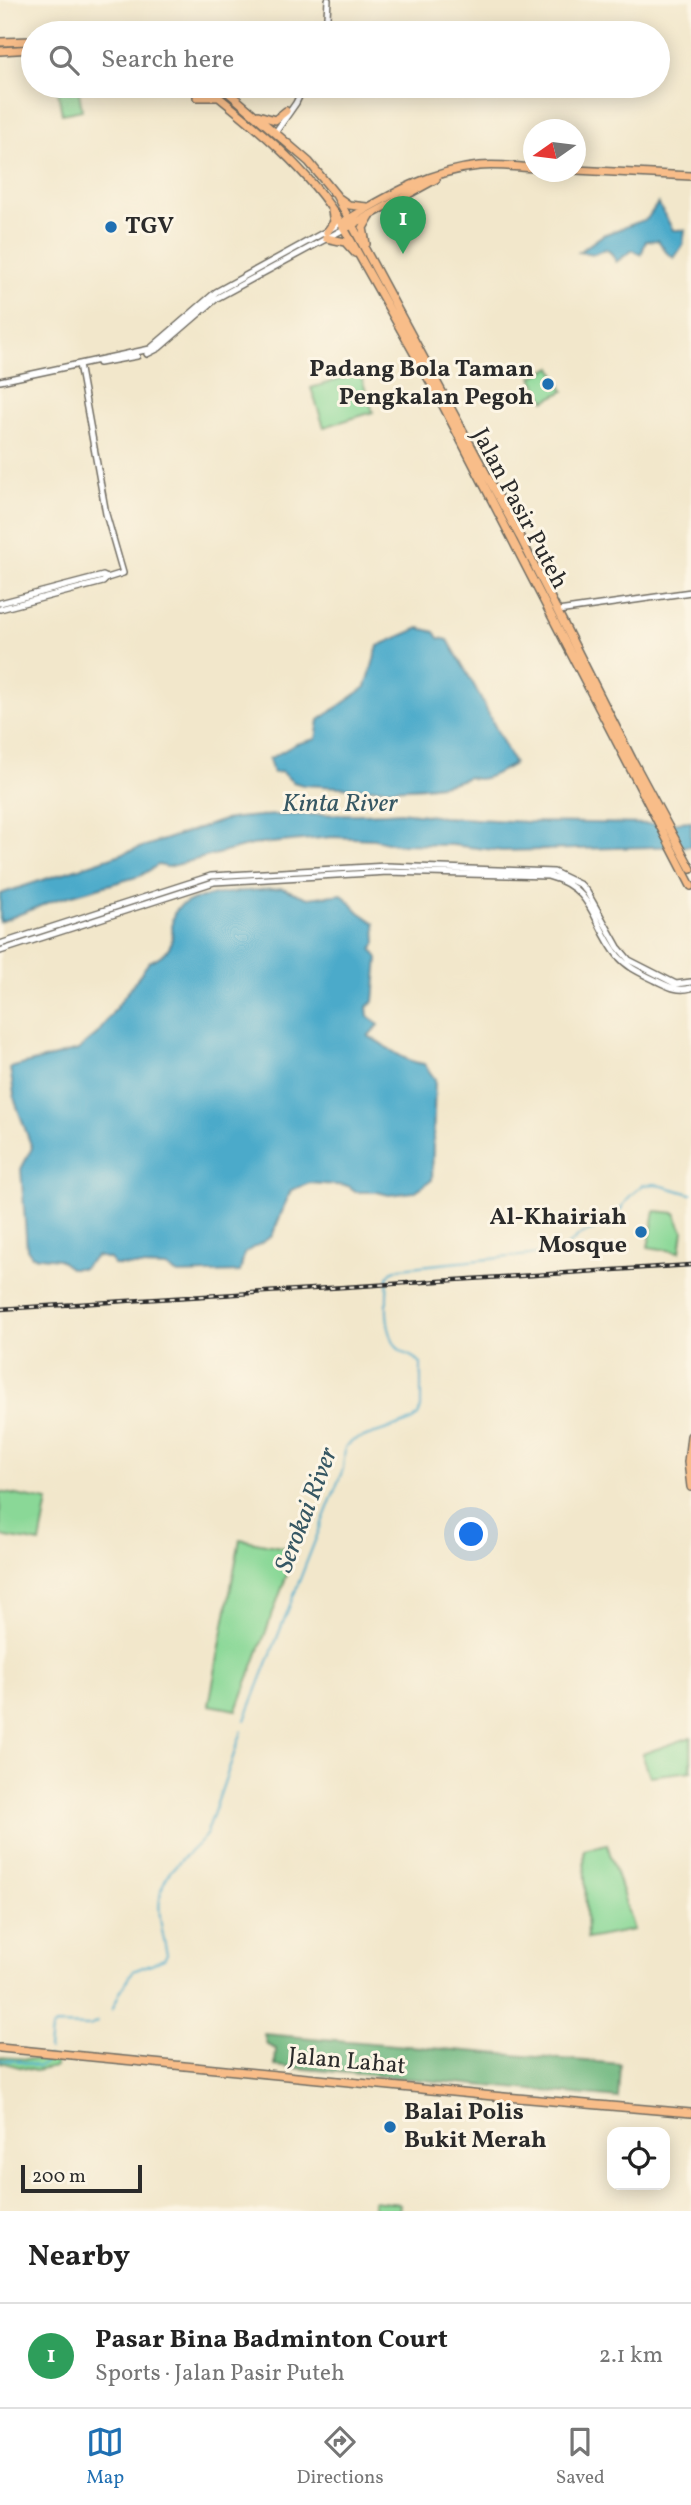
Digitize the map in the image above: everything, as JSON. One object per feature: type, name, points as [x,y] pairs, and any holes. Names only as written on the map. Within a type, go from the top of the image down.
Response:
[{"type":"main road","points":[[0,42],[21,41]]},
{"type":"main road","points":[[0,51],[21,50]]},
{"type":"main road","name":"Jalan Pasir Puteh","points":[[220,98],[305,173],[347,224]]},
{"type":"main road","points":[[222,98],[264,130],[273,132],[275,139],[305,173]]},
{"type":"main road","name":"Jalan Pasir Puteh","points":[[236,98],[318,172],[336,195],[347,224],[651,802]]},
{"type":"main road","points":[[254,113],[275,120],[286,111]]},
{"type":"main road","points":[[282,122],[279,132],[285,142]]},
{"type":"main road","points":[[347,224],[434,177],[494,166],[523,167]]},
{"type":"main road","points":[[586,171],[691,176]]},
{"type":"main road","points":[[336,195],[349,205],[371,210]]},
{"type":"main road","points":[[330,204],[334,222],[326,235],[345,243],[364,256]]},
{"type":"main road","points":[[364,256],[363,228],[371,210]]},
{"type":"main road","name":"Jalan Pasir Puteh","points":[[364,256],[508,515],[651,802]]},
{"type":"main road","points":[[508,515],[513,540]]},
{"type":"main road","points":[[537,585],[551,606],[558,611],[557,618],[570,648]]},
{"type":"main road","points":[[651,802],[688,867],[691,886]]},
{"type":"main road","points":[[691,1436],[691,1488]]},
{"type":"main road","name":"Jalan Lahat","points":[[0,2048],[691,2113]]},
{"type":"street","points":[[327,21],[328,0]]},
{"type":"street","points":[[273,132],[297,98]]},
{"type":"street","points":[[273,132],[297,98]]},
{"type":"street","points":[[150,349],[221,289],[347,224]]},
{"type":"street","points":[[0,381],[146,354],[159,348],[185,320]]},
{"type":"street","points":[[159,348],[161,338]]},
{"type":"street","points":[[79,366],[159,348]]},
{"type":"street","points":[[0,609],[103,582],[123,573],[106,514],[79,366]]},
{"type":"street","points":[[0,603],[103,576],[107,578]]},
{"type":"street","points":[[558,611],[691,592]]},
{"type":"street","points":[[0,944],[211,876],[387,866],[554,872],[581,885],[587,892],[618,947],[629,960],[676,984],[691,982]]},
{"type":"street","points":[[0,951],[214,882],[388,872],[548,876],[562,880],[581,892],[619,957],[633,970],[677,990],[691,988]]},
{"type":"green space","points":[[59,98],[80,98],[82,110],[62,114]]},
{"type":"green space","name":"Padang Bola Taman Pengkalan Pegoh","points":[[552,367],[564,391],[545,401],[532,377]]},
{"type":"green space","points":[[360,373],[373,412],[324,427],[311,388]]},
{"type":"green space","points":[[655,1211],[675,1213],[683,1231],[680,1252],[648,1247]]},
{"type":"green space","points":[[0,1492],[48,1501],[40,1543],[0,1536]]},
{"type":"green space","points":[[240,1539],[296,1550],[237,1710],[209,1705]]},
{"type":"green space","points":[[691,1737],[691,1771],[650,1776],[642,1754]]},
{"type":"green space","points":[[607,1844],[634,1930],[587,1939],[584,1850]]},
{"type":"green space","points":[[264,2034],[620,2064],[618,2098],[275,2066],[276,2049],[267,2045]]},
{"type":"green space","points":[[0,2057],[55,2061],[56,2067],[35,2071],[0,2062]]},
{"type":"green space","points":[[373,2201],[400,2204],[399,2211],[373,2211]]},
{"type":"water","points":[[658,203],[673,230],[685,230],[683,245],[674,258],[658,240],[646,241],[641,255],[633,250],[616,262],[606,249],[594,254],[579,252],[603,235],[647,219]]},
{"type":"water","points":[[419,628],[435,632],[439,638],[448,640],[514,764],[486,778],[469,777],[452,783],[410,788],[303,785],[293,782],[281,772],[273,773],[269,759],[296,744],[316,739],[319,720],[366,687],[378,646]]},
{"type":"water","name":"Kinta River","points":[[400,812],[527,822],[652,824],[691,821],[691,846],[502,851],[332,837],[251,845],[168,867],[158,865],[140,876],[55,900],[0,922],[0,894],[224,820]]},
{"type":"water","points":[[282,888],[308,898],[342,894],[359,912],[375,923],[376,943],[372,950],[378,958],[374,1001],[367,1007],[368,1016],[379,1025],[368,1036],[401,1056],[424,1064],[435,1079],[432,1180],[414,1192],[389,1195],[357,1192],[348,1186],[310,1183],[291,1190],[272,1236],[244,1254],[240,1272],[178,1274],[166,1267],[114,1265],[110,1259],[96,1256],[83,1268],[70,1268],[58,1259],[32,1256],[27,1249],[21,1169],[32,1148],[15,1101],[10,1068],[78,1050],[98,1033],[149,962],[168,949],[173,915],[185,903],[242,891]]},
{"type":"waterway","name":"Serokai River","points":[[245,1720],[343,1469],[345,1447],[354,1440],[412,1421],[421,1408],[421,1363],[398,1348],[388,1323],[388,1276],[391,1272],[400,1268],[560,1252],[580,1235],[612,1222],[630,1196],[643,1185],[655,1184],[691,1194]]},
{"type":"waterway","points":[[112,2010],[133,1971],[164,1959],[167,1954],[159,1908],[163,1886],[175,1866],[206,1835],[242,1731]]},
{"type":"waterway","points":[[49,2050],[51,2029],[55,2025],[90,2026],[97,2022]]},
{"type":"waterway","points":[[0,2060],[19,2061],[38,2067],[45,2063],[48,2056]]},
{"type":"railway","points":[[0,1309],[691,1265]]},
{"type":"place","name":"TGV","points":[[111,227]]},
{"type":"place","name":"Pasar Bina Badminton Court","points":[[403,254]]},
{"type":"place","name":"Padang Bola Taman Pengkalan Pegoh","points":[[548,384]]},
{"type":"place","name":"Al-Khairiah Mosque","points":[[641,1232]]},
{"type":"place","name":"Balai Polis Bukit Merah","points":[[390,2127]]}]
